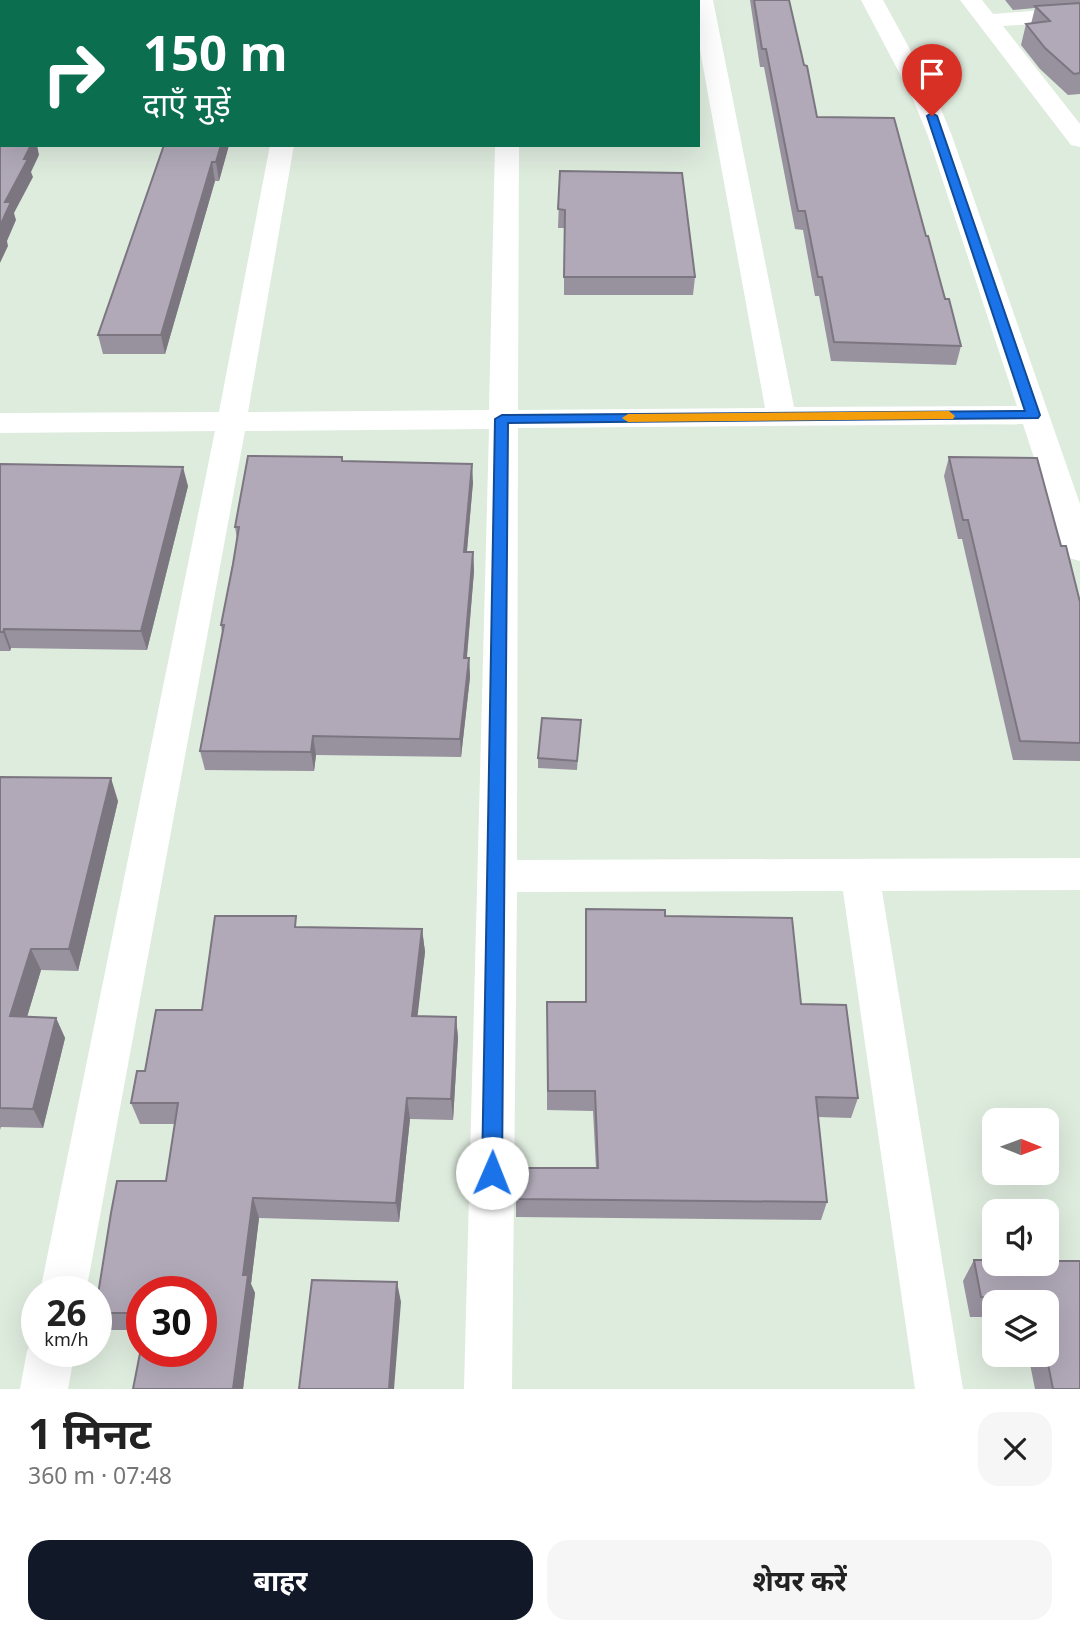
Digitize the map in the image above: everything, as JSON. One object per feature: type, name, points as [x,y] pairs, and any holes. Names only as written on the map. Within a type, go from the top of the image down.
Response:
[{"type":"street","points":[[872,0],[924,97],[936,126],[1080,550]]},
{"type":"street","points":[[971,0],[1080,140]]},
{"type":"street","points":[[702,8],[781,416]]},
{"type":"street","points":[[988,21],[1080,14]]},
{"type":"street","points":[[66,1276],[232,421],[282,147]]},
{"type":"street","points":[[488,1389],[498,876],[507,147]]},
{"type":"street","points":[[0,423],[1034,415]]},
{"type":"street","points":[[498,876],[1080,874]]},
{"type":"street","points":[[860,875],[939,1389]]},
{"type":"street","points":[[44,1389],[48,1367]]},
{"type":"building","points":[[754,0],[789,0],[804,65],[807,66],[817,117],[894,118],[926,236],[945,299],[949,299],[961,346],[834,342],[822,277],[818,277],[805,211],[798,211],[766,49],[762,49]]},
{"type":"building","points":[[1080,3],[1080,73],[1074,74],[1045,48],[1026,24],[1050,21],[1035,6]]},
{"type":"building","points":[[0,147],[30,147],[24,159],[28,159],[5,202],[11,202],[0,226]]},
{"type":"building","points":[[163,147],[220,147],[216,162],[212,162],[161,335],[98,335]]},
{"type":"building","points":[[560,171],[682,173],[695,277],[564,277],[565,210],[558,209]]},
{"type":"building","points":[[248,456],[342,457],[342,461],[472,464],[464,552],[473,552],[464,658],[469,658],[460,739],[313,736],[311,752],[200,751],[224,625],[221,625],[239,527],[235,527]]},
{"type":"building","points":[[949,457],[1037,458],[1061,546],[1066,546],[1080,602],[1080,743],[1020,741],[968,520],[963,520]]},
{"type":"building","points":[[0,464],[183,467],[141,631],[4,629],[0,632]]},
{"type":"building","points":[[542,718],[581,720],[577,761],[538,758]]},
{"type":"building","points":[[0,777],[111,778],[69,949],[31,949],[10,1016],[56,1018],[33,1109],[0,1108]]},
{"type":"building","points":[[586,909],[665,910],[665,916],[792,918],[801,1004],[846,1005],[858,1098],[816,1097],[827,1202],[516,1199],[516,1168],[598,1168],[595,1091],[548,1091],[547,1002],[586,1002]]},
{"type":"building","points":[[215,916],[296,916],[295,927],[422,929],[412,1016],[456,1017],[451,1099],[407,1098],[396,1203],[253,1198],[243,1275],[248,1275],[233,1389],[133,1389],[137,1367],[217,1367],[217,1276],[126,1276],[126,1313],[112,1313],[112,1276],[101,1276],[117,1181],[166,1181],[178,1103],[131,1103],[137,1071],[145,1071],[156,1010],[202,1010]]},
{"type":"building","points":[[974,1260],[982,1260],[982,1276],[1059,1276],[1059,1261],[1080,1261],[1080,1389],[1053,1389],[1049,1367],[1059,1367],[1059,1290],[982,1290],[981,1297]]},
{"type":"building","points":[[312,1280],[397,1282],[389,1389],[299,1389]]},
{"type":"slow traffic","points":[[628,418],[949,416]]},
{"type":"route","points":[[492,1173],[502,419],[1034,415],[932,116]]}]
